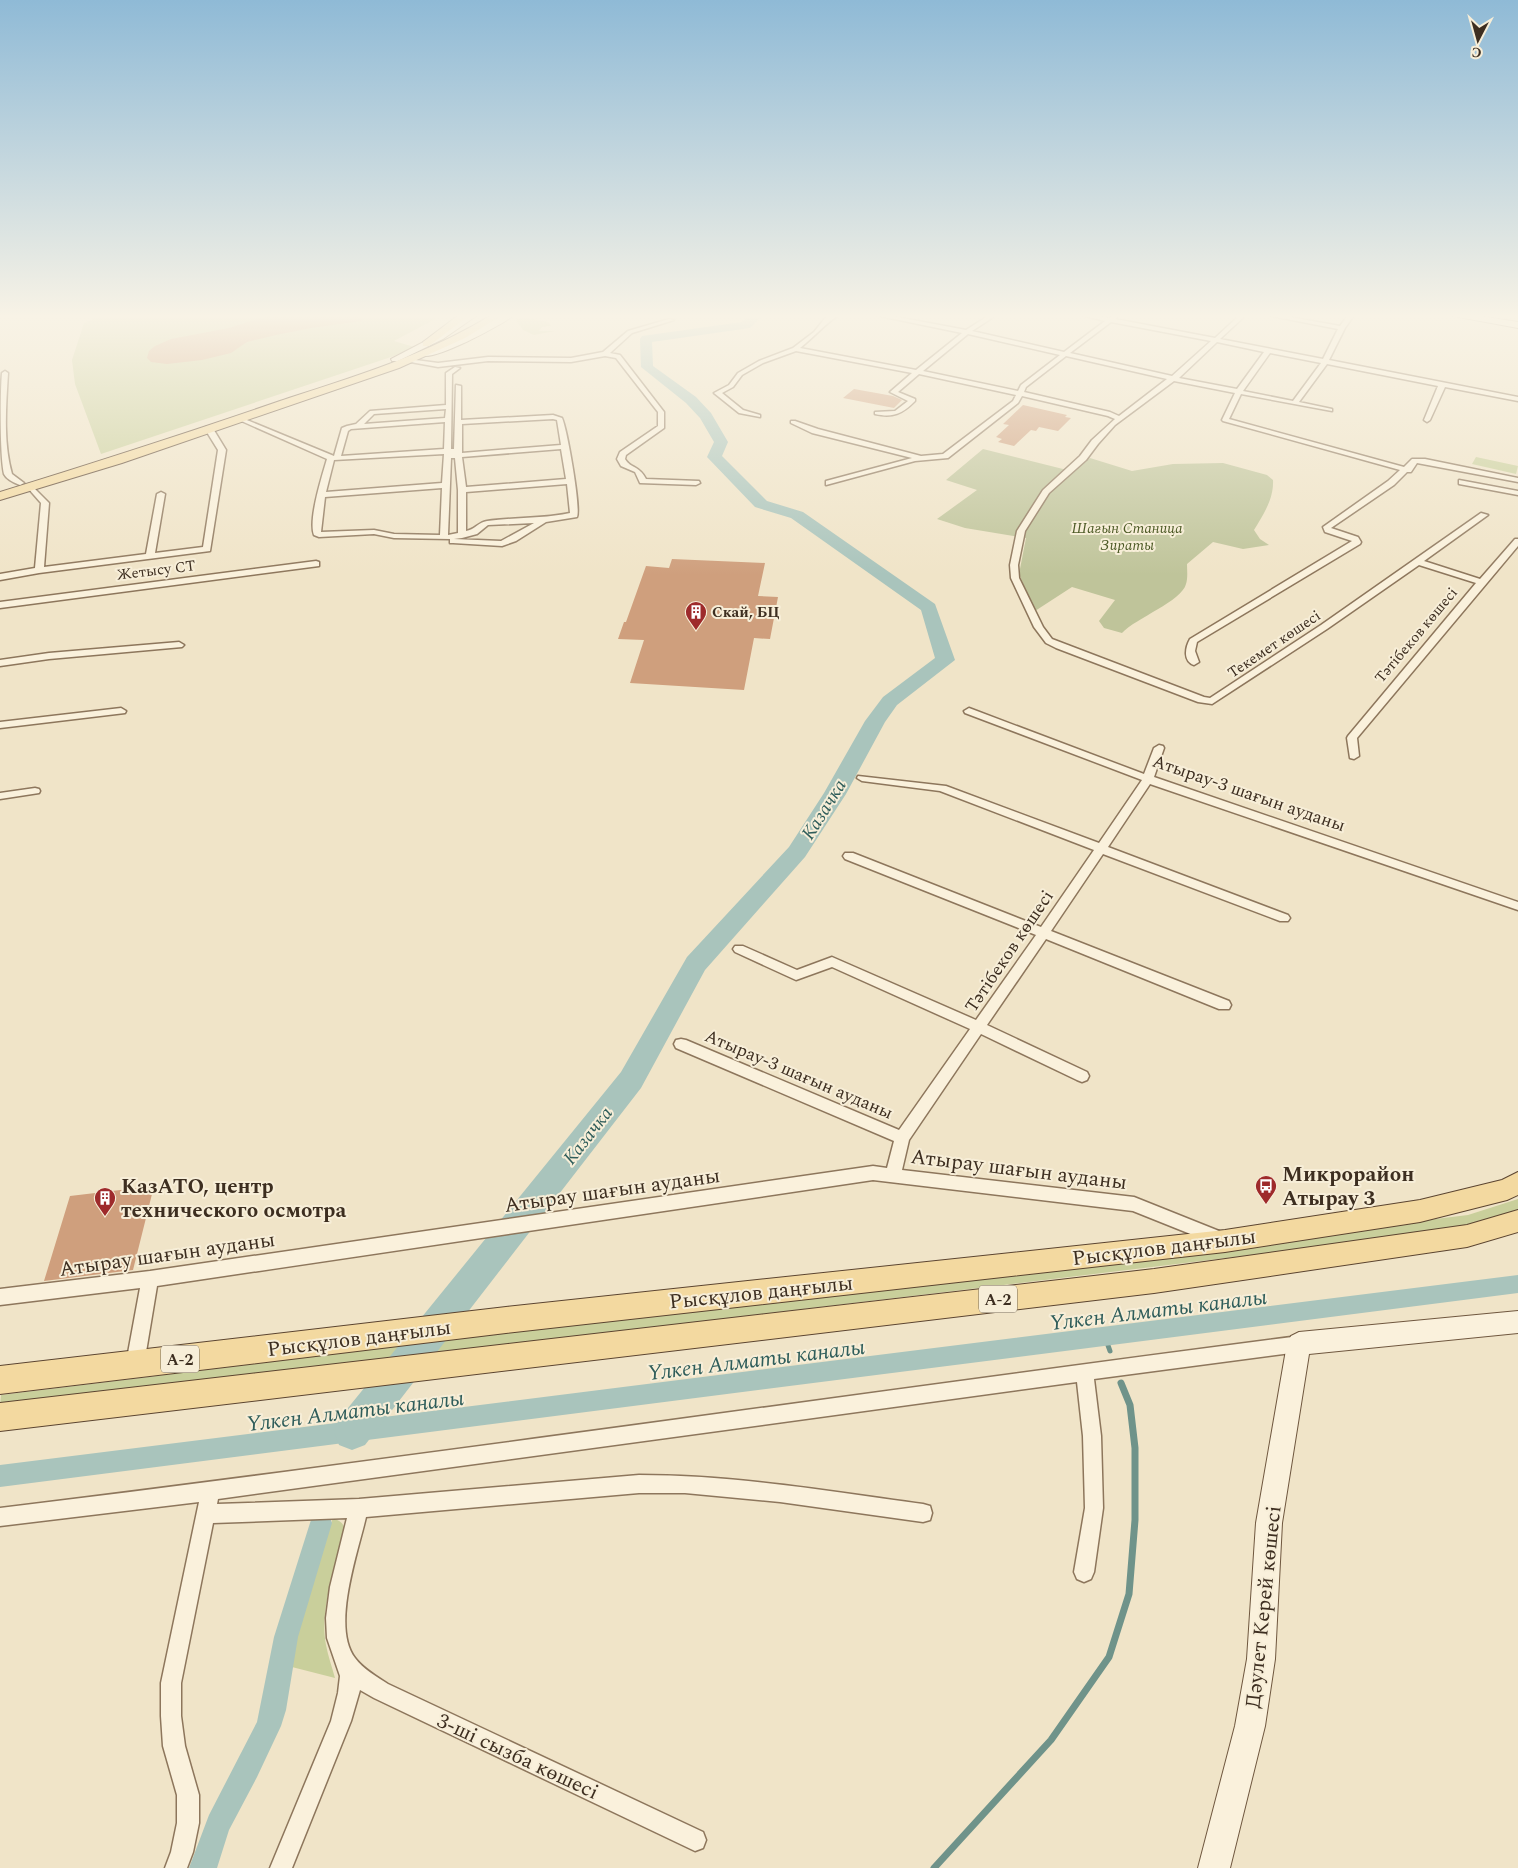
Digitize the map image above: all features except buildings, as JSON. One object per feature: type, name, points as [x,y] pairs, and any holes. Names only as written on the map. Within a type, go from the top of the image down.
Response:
[{"type":"main road","points":[[0,496],[26,485],[271,401]]},
{"type":"main road","points":[[0,489],[26,485],[209,429],[292,401]]},
{"type":"main road","name":"Рысқұлов даңғылы","points":[[0,1380],[506,1320],[1225,1241],[1420,1211],[1507,1189],[1518,1183]]},
{"type":"main road","name":"Рысқұлов даңғылы","points":[[0,1417],[1154,1281],[1467,1236],[1518,1221]]},
{"type":"main road","points":[[1299,1344],[1518,1322]]},
{"type":"main road","name":"Дәулет Керей көшесі","points":[[1214,1868],[1250,1726],[1261,1660],[1269,1523],[1299,1344]]},
{"type":"street","points":[[3,401],[3,457],[8,474],[26,485],[45,503],[39,570]]},
{"type":"street","points":[[444,538],[449,401]]},
{"type":"street","points":[[458,401],[462,536]]},
{"type":"street","points":[[653,401],[661,412],[662,427],[624,454],[621,459],[624,464],[638,471],[642,481],[696,483]]},
{"type":"street","points":[[727,401],[741,412],[758,416]]},
{"type":"street","points":[[877,413],[891,416],[896,415],[912,401]]},
{"type":"street","points":[[829,484],[921,458],[945,456],[1016,401]]},
{"type":"street","points":[[1058,401],[1120,418],[1141,401]]},
{"type":"street","points":[[1234,401],[1225,420],[1228,422],[1285,435],[1408,470]]},
{"type":"street","points":[[1286,401],[1330,410]]},
{"type":"street","points":[[1427,420],[1435,401]]},
{"type":"street","points":[[359,425],[372,412],[449,407]]},
{"type":"street","points":[[444,538],[451,541],[502,544],[510,542],[536,525],[574,515],[575,511],[563,447],[560,419],[556,417],[458,422]]},
{"type":"street","name":"Текемет көшесі","points":[[1120,418],[1095,442],[1083,458],[1046,492],[1021,531],[1014,565],[1015,578],[1039,627],[1049,641],[1193,696],[1212,701],[1419,562],[1484,515]]},
{"type":"street","points":[[240,419],[334,458],[563,447]]},
{"type":"street","points":[[448,420],[359,425],[345,430],[321,496],[316,528],[317,533],[343,535],[374,532],[394,536],[444,538],[462,536],[474,532],[486,523],[556,519]]},
{"type":"street","points":[[793,422],[815,431],[921,458]]},
{"type":"street","points":[[0,577],[39,570],[207,549],[222,450],[209,429]]},
{"type":"street","points":[[1194,662],[1190,650],[1193,641],[1357,542],[1355,539],[1328,530],[1327,527],[1408,470],[1415,461],[1421,460],[1518,480]]},
{"type":"street","points":[[462,490],[570,481]]},
{"type":"street","points":[[1462,482],[1518,493]]},
{"type":"street","points":[[321,496],[446,486]]},
{"type":"street","points":[[150,556],[160,494]]},
{"type":"street","name":"Тәтібеков көшесі","points":[[1354,756],[1352,738],[1481,582],[1518,541]]},
{"type":"street","points":[[1419,562],[1481,582]]},
{"type":"street","name":"Жетысу СТ","points":[[0,605],[316,564]]},
{"type":"street","points":[[0,663],[49,656],[179,645]]},
{"type":"street","points":[[0,725],[121,711]]},
{"type":"street","name":"Атырау-3 шағын ауданы","points":[[969,711],[1148,779],[1517,906]]},
{"type":"street","name":"Тәтібеков көшесі","points":[[892,1176],[902,1138],[1148,779],[1159,748]]},
{"type":"street","points":[[862,778],[942,788],[1284,918]]},
{"type":"street","points":[[0,796],[35,791]]},
{"type":"street","points":[[849,856],[1224,1005]]},
{"type":"street","points":[[1517,906],[1518,892]]},
{"type":"street","points":[[739,949],[796,975],[832,962],[979,1027],[1082,1076]]},
{"type":"street","name":"Атырау-3 шағын ауданы","points":[[681,1044],[902,1138]]},
{"type":"street","name":"Атырау шағын ауданы","points":[[0,1297],[150,1280],[873,1173],[1134,1204],[1225,1241]]},
{"type":"street","points":[[135,1364],[150,1280]]},
{"type":"street","points":[[0,1517],[210,1492],[316,1476],[676,1429],[1084,1371],[1299,1344]]},
{"type":"street","points":[[1084,1371],[1092,1436],[1094,1508],[1084,1572]]},
{"type":"street","points":[[205,1514],[359,1508],[639,1484],[686,1484],[780,1493],[923,1513]]},
{"type":"street","points":[[176,1868],[182,1852],[188,1823],[188,1795],[174,1746],[171,1716],[171,1683],[210,1492]]},
{"type":"street","name":"3-ші сызба көшесі","points":[[281,1868],[341,1721],[347,1697],[350,1676],[340,1651],[336,1633],[336,1614],[359,1508]]},
{"type":"street","name":"3-ші сызба көшесі","points":[[346,1664],[363,1680],[381,1692],[695,1840]]},
{"type":"green space","points":[[81,401],[259,401],[101,454]]},
{"type":"green space","name":"Шағын Станица Зираты","points":[[983,449],[1067,470],[1072,470],[1090,458],[1132,471],[1173,464],[1223,463],[1267,475],[1273,480],[1272,494],[1254,530],[1260,539],[1269,545],[1243,549],[1213,542],[1187,564],[1187,582],[1183,590],[1176,597],[1137,621],[1122,633],[1104,628],[1099,621],[1115,600],[1072,587],[1035,611],[1019,574],[1026,538],[965,528],[937,519],[977,490],[946,480]]},
{"type":"green space","points":[[1476,457],[1518,466],[1516,474],[1472,464]]},
{"type":"green space","points":[[1518,1199],[1518,1212],[1475,1228],[0,1406],[1,1395],[1468,1215]]},
{"type":"green space","points":[[333,1518],[344,1526],[345,1531],[333,1572],[324,1631],[335,1678],[288,1666],[300,1615]]},
{"type":"waterway","name":"Казачка","points":[[352,1432],[631,1080],[696,964],[797,852],[835,794],[875,721],[890,701],[945,660],[929,608],[797,515],[761,504],[714,457],[721,442],[706,416],[692,401]]},
{"type":"waterway","name":"Үлкен Алматы каналы","points":[[0,1476],[1518,1284]]},
{"type":"waterway","points":[[1105,1337],[1110,1351]]},
{"type":"waterway","points":[[934,1868],[1051,1740],[1109,1657],[1129,1594],[1135,1520],[1135,1448],[1130,1405],[1121,1383]]},
{"type":"waterway","points":[[203,1868],[218,1824],[268,1726],[273,1710],[286,1637],[321,1523]]},
{"type":"place","name":"Скай, БЦ","points":[[696,631]]},
{"type":"place","name":"Микрорайон Атырау 3","points":[[1266,1205]]},
{"type":"place","name":"КазАТО, центр технического осмотра","points":[[105,1217]]}]
